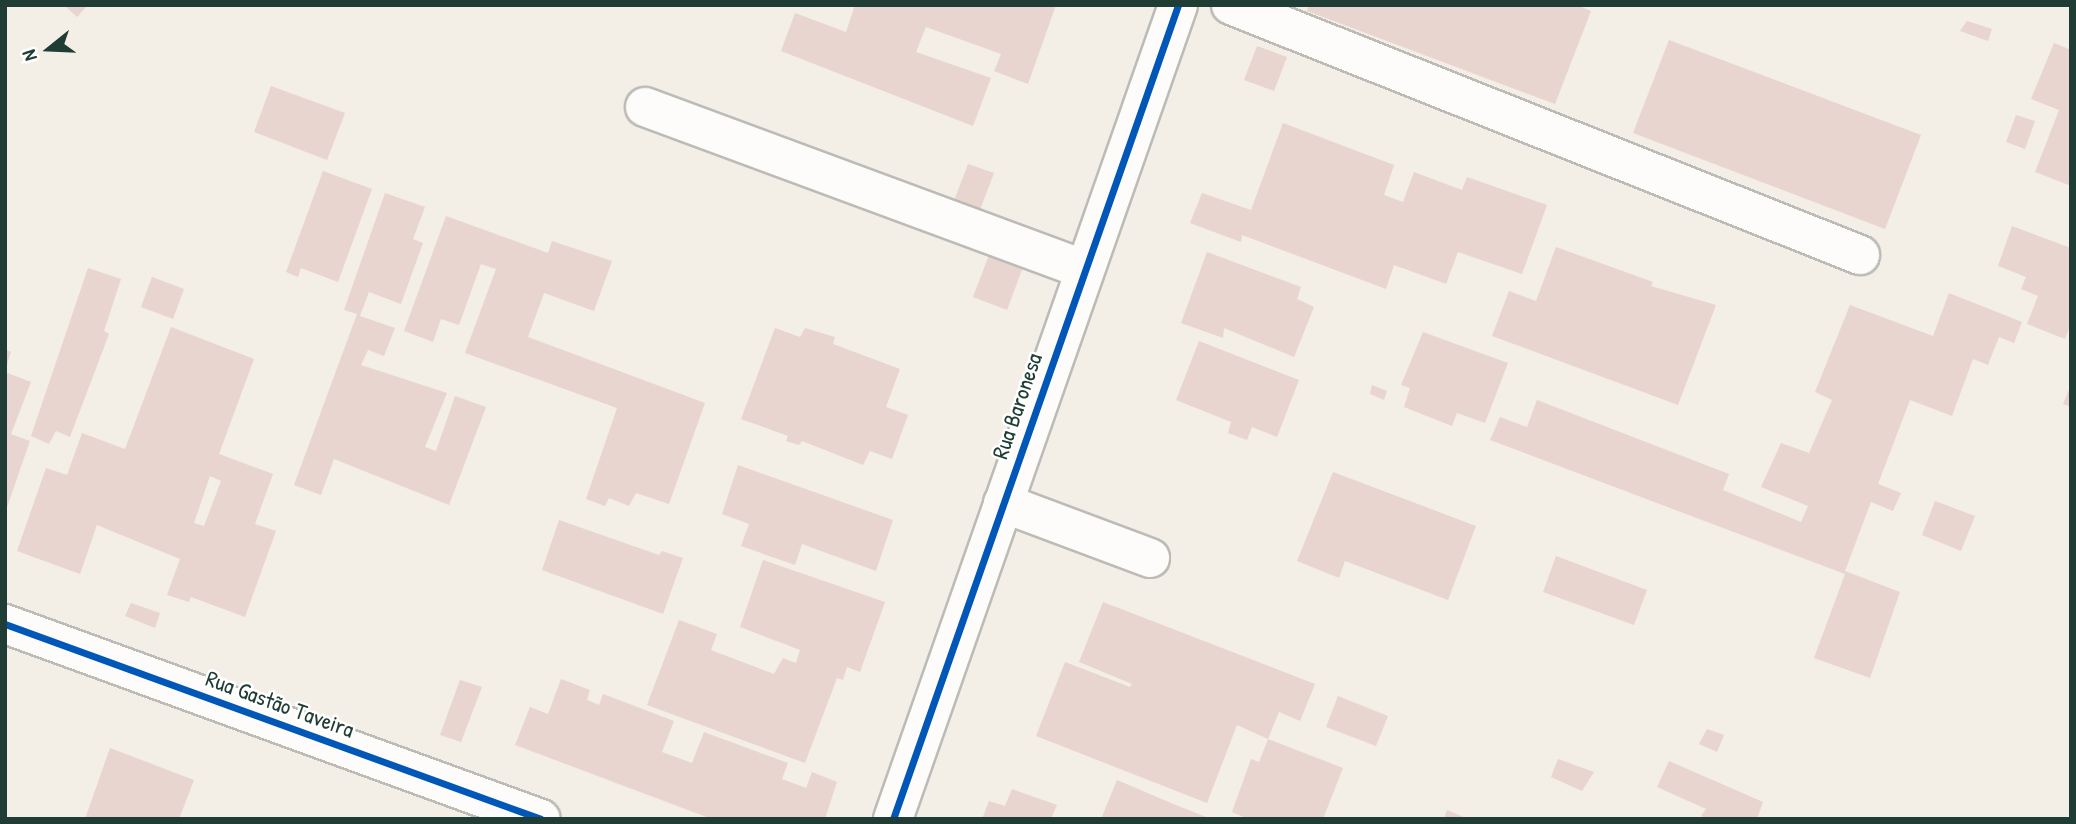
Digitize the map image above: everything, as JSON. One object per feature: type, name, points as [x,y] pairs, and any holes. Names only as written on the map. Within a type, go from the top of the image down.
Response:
[{"type":"main road","name":"Rua Baronesa","points":[[892,819],[1178,5]]},
{"type":"main road","points":[[1231,5],[1860,255]]},
{"type":"main road","points":[[645,107],[1085,270]]},
{"type":"main road","points":[[1003,503],[1150,558]]},
{"type":"main road","name":"Rua Gastão Taveira","points":[[5,624],[541,819]]},
{"type":"building","points":[[64,5],[88,5],[77,17]]},
{"type":"building","points":[[855,5],[1056,5],[1028,84],[994,71],[1001,54],[926,27],[916,52],[991,78],[973,126],[781,51],[795,13],[846,32]]},
{"type":"building","points":[[1309,5],[1577,5],[1591,11],[1555,104],[1307,11]]},
{"type":"building","points":[[1967,21],[1992,29],[1988,41],[1960,31]]},
{"type":"building","points":[[1669,40],[1921,135],[1885,229],[1633,133]]},
{"type":"building","points":[[2054,43],[2071,50],[2071,186],[2035,172],[2059,110],[2031,99]]},
{"type":"building","points":[[1257,46],[1287,57],[1274,91],[1244,80]]},
{"type":"building","points":[[271,86],[345,113],[327,160],[254,132]]},
{"type":"building","points":[[2016,115],[2035,121],[2025,149],[2006,142]]},
{"type":"building","points":[[1283,123],[1394,165],[1384,195],[1403,202],[1414,172],[1462,190],[1467,177],[1547,205],[1522,274],[1458,252],[1446,284],[1394,265],[1386,289],[1242,235],[1241,242],[1190,223],[1202,193],[1251,210]]},
{"type":"building","points":[[968,164],[994,173],[978,215],[952,206]]},
{"type":"building","points":[[323,171],[372,189],[338,282],[301,268],[298,277],[286,272]]},
{"type":"building","points":[[385,193],[425,207],[413,239],[423,243],[401,304],[369,292],[360,316],[395,328],[384,356],[368,350],[361,365],[447,393],[425,447],[436,451],[455,396],[486,407],[449,505],[334,459],[321,495],[294,485],[357,314],[344,310]]},
{"type":"building","points":[[446,216],[548,253],[552,241],[612,261],[594,311],[544,293],[528,337],[705,403],[669,504],[636,493],[629,506],[609,498],[605,506],[586,499],[617,408],[465,353],[496,269],[481,264],[459,325],[441,319],[433,342],[404,331]]},
{"type":"building","points":[[2012,226],[2071,248],[2071,323],[2065,339],[2027,324],[2038,296],[2021,289],[2026,277],[1998,266]]},
{"type":"building","points":[[1556,247],[1653,282],[1651,286],[1716,305],[1678,405],[1492,336],[1509,291],[1536,301]]},
{"type":"building","points":[[1207,252],[1301,287],[1297,299],[1314,307],[1294,357],[1224,328],[1223,338],[1181,323]]},
{"type":"building","points":[[989,255],[1023,267],[1007,310],[973,297]]},
{"type":"building","points":[[88,268],[121,279],[104,331],[109,334],[70,437],[56,431],[49,444],[31,436]]},
{"type":"building","points":[[152,277],[184,289],[173,319],[141,307]]},
{"type":"building","points":[[1949,293],[2022,322],[2014,343],[1999,337],[1988,365],[1973,359],[1952,416],[1910,400],[1878,484],[1901,493],[1893,511],[1871,502],[1845,571],[1900,592],[1870,678],[1814,658],[1845,574],[1490,440],[1500,417],[1527,427],[1537,400],[1729,474],[1723,490],[1801,522],[1808,506],[1761,487],[1781,443],[1809,453],[1832,400],[1815,392],[1850,305],[1933,336]]},
{"type":"building","points":[[171,327],[254,359],[219,454],[273,474],[255,524],[276,531],[245,617],[191,597],[189,602],[167,595],[180,559],[97,525],[80,574],[17,551],[46,468],[67,475],[82,433],[125,449]],"holes":[[[210,476],[221,481],[204,526],[194,523]]]},
{"type":"building","points":[[775,328],[800,337],[805,328],[835,337],[833,344],[900,369],[886,407],[908,415],[892,459],[870,451],[863,465],[802,441],[799,445],[786,441],[788,436],[741,419]]},
{"type":"building","points":[[1423,332],[1508,363],[1485,423],[1457,413],[1452,426],[1404,407],[1410,388],[1401,385]]},
{"type":"building","points":[[1199,341],[1299,380],[1277,437],[1252,427],[1247,440],[1228,433],[1231,422],[1176,400]]},
{"type":"building","points":[[5,349],[11,352],[6,368],[5,368]]},
{"type":"building","points":[[5,372],[31,382],[11,434],[30,441],[6,510]]},
{"type":"building","points":[[1372,385],[1387,391],[1384,400],[1370,394]]},
{"type":"building","points":[[2071,385],[2071,407],[2063,404]]},
{"type":"building","points":[[738,465],[893,520],[876,571],[802,544],[795,565],[741,546],[749,524],[722,514]]},
{"type":"building","points":[[1333,472],[1476,526],[1448,600],[1345,561],[1339,578],[1297,561]]},
{"type":"building","points":[[1935,501],[1975,516],[1961,551],[1922,535]]},
{"type":"building","points":[[559,520],[659,555],[662,551],[683,558],[663,614],[542,570]]},
{"type":"building","points":[[1556,556],[1647,590],[1634,625],[1543,592]]},
{"type":"building","points":[[763,560],[885,602],[860,672],[847,667],[843,680],[837,678],[805,763],[647,705],[679,620],[717,634],[711,650],[774,674],[783,658],[796,663],[800,650],[740,627]]},
{"type":"building","points":[[1103,602],[1315,684],[1300,721],[1279,712],[1268,739],[1237,725],[1207,803],[1036,736],[1065,662],[1130,687],[1132,684],[1079,662]]},
{"type":"building","points":[[131,603],[160,613],[155,628],[125,616]]},
{"type":"building","points":[[561,679],[590,690],[587,700],[599,705],[603,694],[674,721],[662,752],[692,763],[704,732],[788,763],[782,779],[806,788],[812,772],[837,782],[825,819],[712,819],[515,745],[530,707],[548,714]]},
{"type":"building","points":[[460,680],[482,687],[461,742],[440,735]]},
{"type":"building","points":[[1338,696],[1388,716],[1376,746],[1326,727]]},
{"type":"building","points":[[1707,729],[1724,735],[1717,752],[1699,744]]},
{"type":"building","points":[[1268,739],[1343,768],[1323,819],[1248,819],[1232,812],[1251,759],[1259,762]]},
{"type":"building","points":[[110,748],[194,780],[179,819],[85,819]]},
{"type":"building","points":[[1558,759],[1594,772],[1582,791],[1551,777]]},
{"type":"building","points":[[1669,761],[1763,802],[1757,819],[1708,819],[1701,816],[1706,809],[1657,787]]},
{"type":"building","points":[[1117,780],[1171,803],[1211,819],[1101,819]]},
{"type":"building","points":[[1012,789],[1057,805],[1051,819],[982,819],[989,801],[1005,806]]},
{"type":"building","points":[[1447,810],[1468,819],[1444,819]]},
{"type":"cycle path","points":[[893,819],[1178,5]]},
{"type":"cycle path","points":[[5,624],[541,819]]}]
